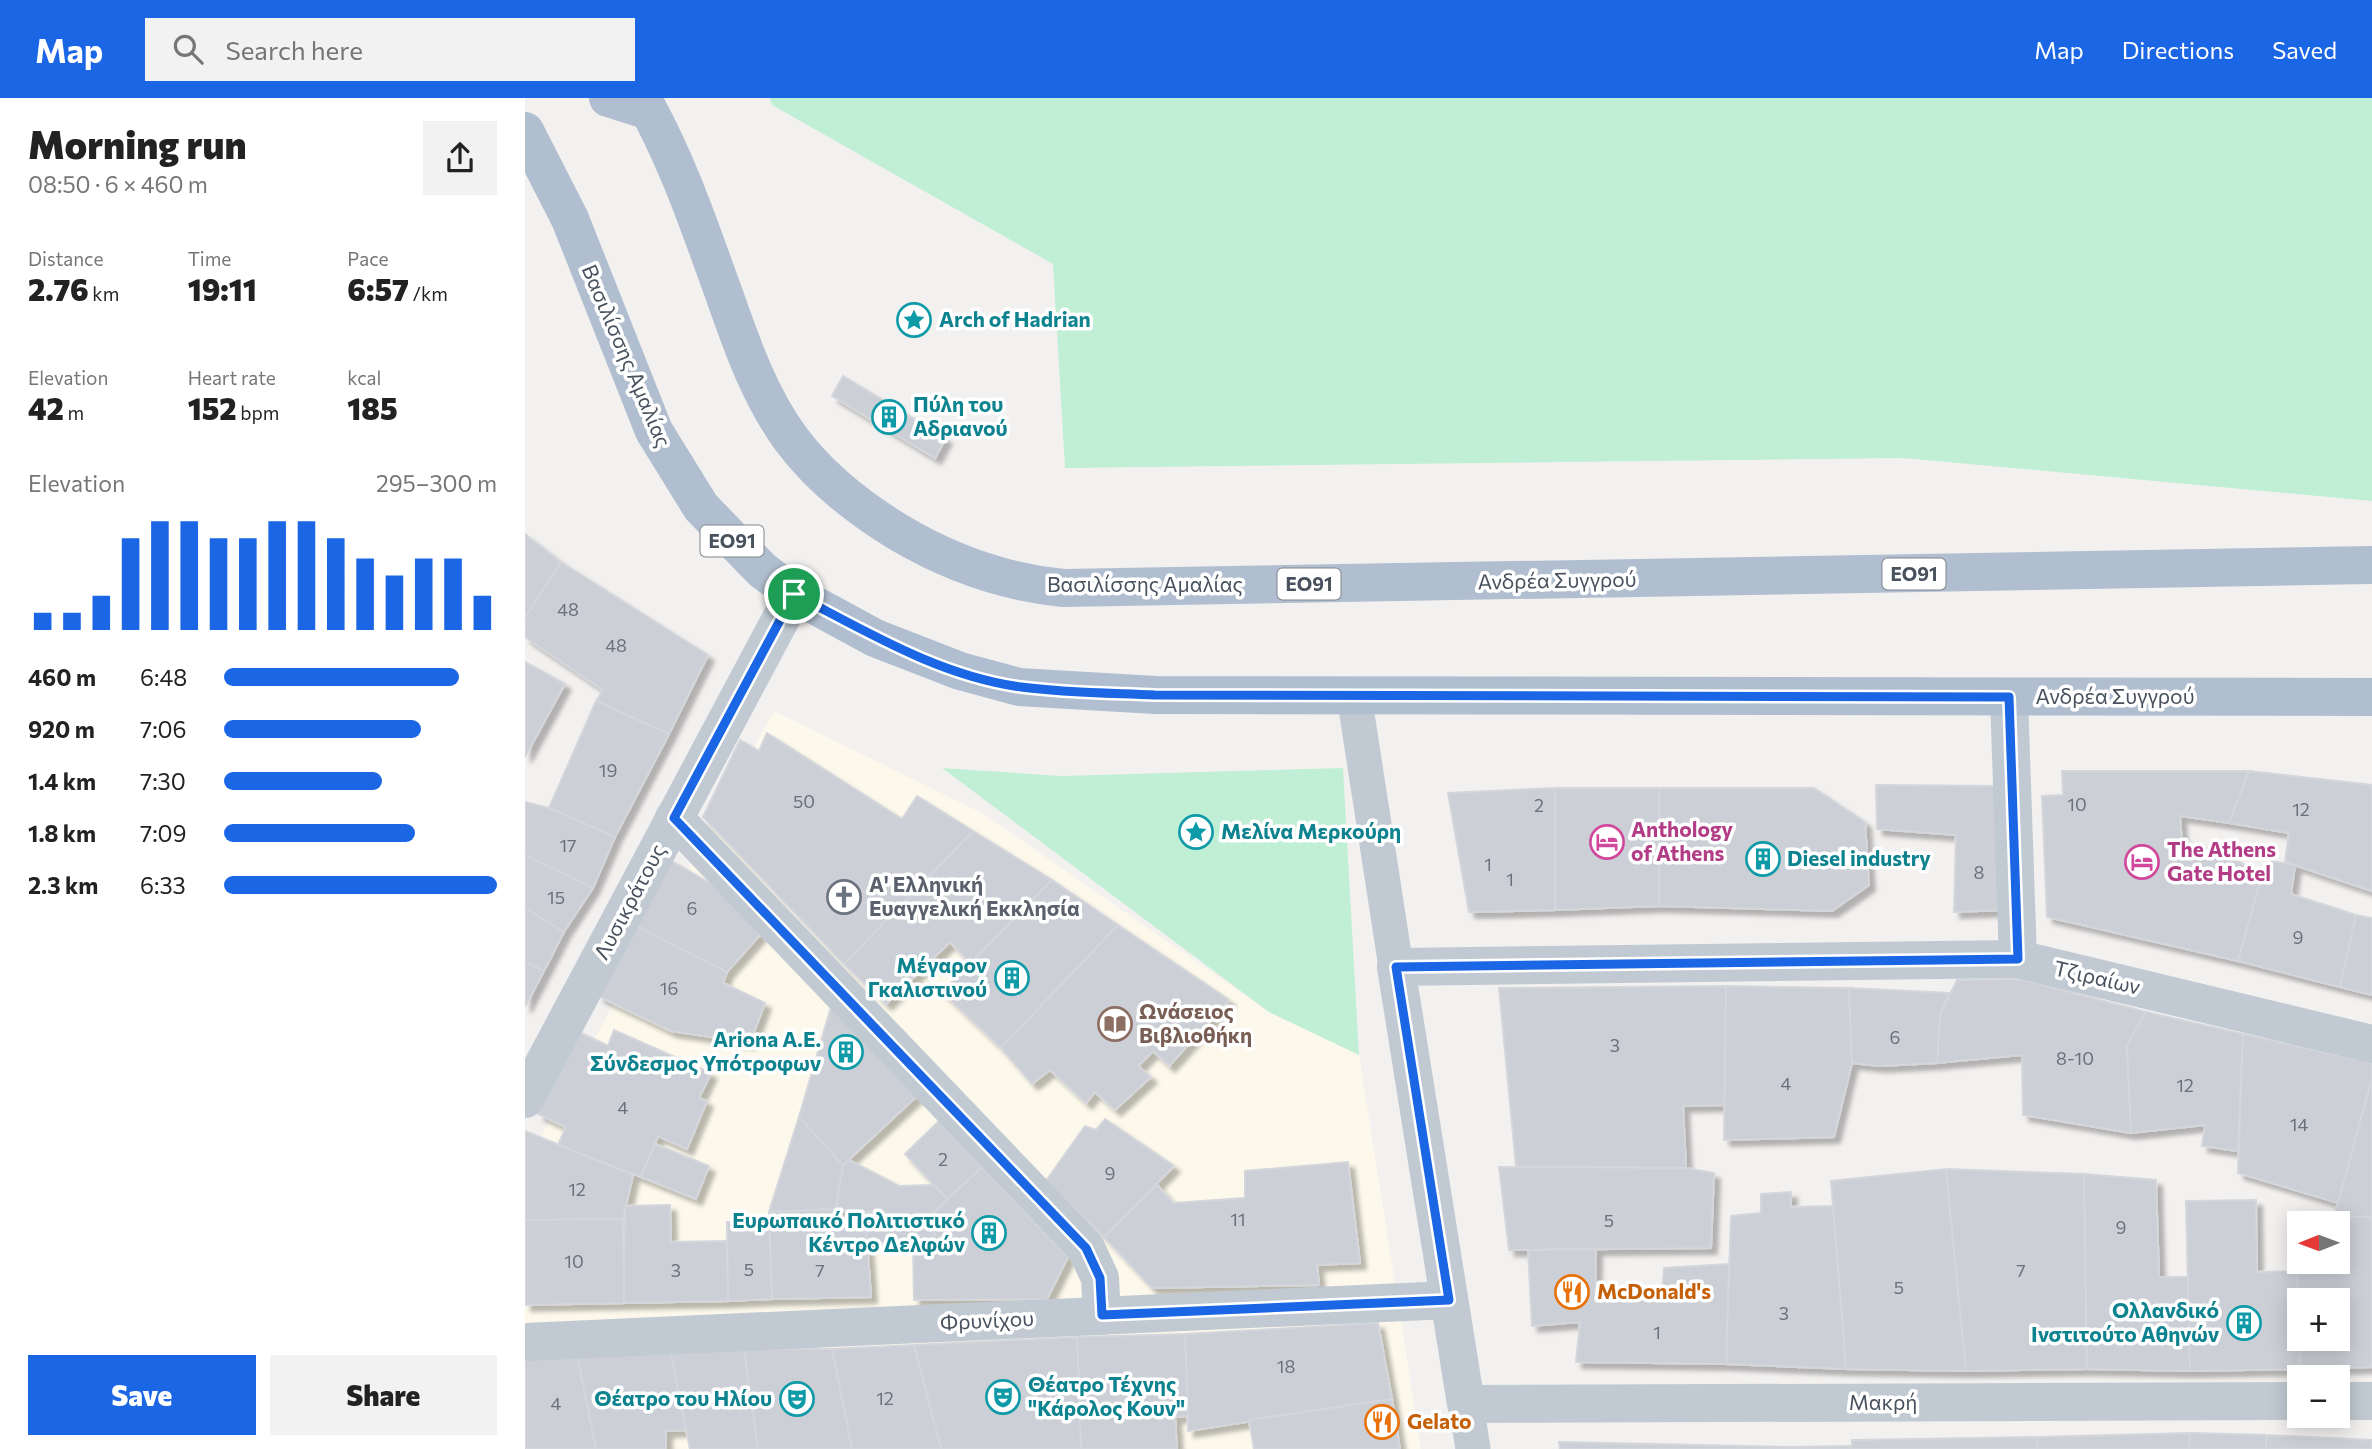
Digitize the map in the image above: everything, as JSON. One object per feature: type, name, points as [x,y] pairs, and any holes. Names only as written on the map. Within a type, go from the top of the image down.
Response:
[{"type":"main road","points":[[608,98],[646,104]]},
{"type":"main road","name":"Βασιλίσσης Αμαλίας","points":[[646,104],[700,228],[753,373],[771,407],[791,439],[842,494],[903,535],[934,552],[996,577],[1063,588],[1457,582]]},
{"type":"main road","name":"Βασιλίσσης Αμαλίας","points":[[525,131],[570,219],[654,431],[677,471],[701,507],[731,541],[794,594],[915,656],[1019,687],[1155,695],[1355,695]]},
{"type":"main road","name":"Ανδρέα Συγγρού","points":[[1457,582],[2372,565]]},
{"type":"main road","name":"Ανδρέα Συγγρού","points":[[1355,695],[2372,696]]},
{"type":"street","name":"Λυσικράτους","points":[[525,1099],[794,594]]},
{"type":"street","points":[[1355,695],[1473,1449]]},
{"type":"street","points":[[2009,697],[2018,959]]},
{"type":"street","points":[[674,818],[1086,1248],[1100,1278],[1102,1315]]},
{"type":"street","name":"Τζιραίων","points":[[1396,967],[2018,959],[2372,1044]]},
{"type":"street","name":"Φρυνίχου","points":[[525,1342],[1449,1300]]},
{"type":"street","name":"Μακρή","points":[[1466,1404],[2287,1401]]},
{"type":"street","points":[[2350,1401],[2372,1401]]},
{"type":"shaded area","points":[[774,711],[982,813],[1269,1012],[1359,1055],[1421,1449],[525,1449],[525,1166]]},
{"type":"green space","points":[[770,98],[2372,98],[2372,501],[1903,458],[1065,468],[1053,264],[772,105]]},
{"type":"green space","points":[[942,768],[1061,776],[1343,768],[1359,1055],[1269,1012]]},
{"type":"building","name":"Πύλη του Αδριανού","points":[[843,376],[946,438],[935,458],[832,396]]},
{"type":"building","points":[[525,534],[561,562],[525,618]]},
{"type":"building","points":[[561,562],[708,655],[669,734],[596,701],[603,690],[525,637],[525,618]]},
{"type":"building","points":[[525,662],[565,684],[525,757]]},
{"type":"building","points":[[596,701],[669,734],[615,837],[549,808]]},
{"type":"building","name":"Α' Ελληνική Ευαγγελική Εκκλησία","points":[[767,733],[902,819],[917,796],[973,831],[844,964],[703,817],[740,740],[759,751]]},
{"type":"building","name":"The Athens Gate Hotel","points":[[2062,771],[2249,771],[2229,823],[2180,816],[2182,843],[2217,850],[2262,874],[2238,961],[2047,917],[2042,796],[2063,795]]},
{"type":"building","points":[[2249,771],[2372,785],[2372,891],[2285,862],[2289,833],[2229,823]]},
{"type":"building","points":[[1876,785],[1998,786],[2004,910],[1954,912],[1956,835],[1877,829]]},
{"type":"building","points":[[1555,788],[1555,910],[1469,912],[1448,793]]},
{"type":"building","name":"Anthology of Athens","points":[[1555,788],[1659,788],[1659,906],[1555,910]]},
{"type":"building","name":"Diesel industry","points":[[1659,788],[1814,788],[1865,822],[1869,885],[1832,911],[1659,906]]},
{"type":"building","points":[[525,802],[549,808],[615,837],[593,888],[525,855]]},
{"type":"building","points":[[973,831],[1052,880],[970,963],[950,942],[886,1004],[844,964]]},
{"type":"building","points":[[525,855],[593,888],[564,932],[525,908]]},
{"type":"building","points":[[672,861],[725,892],[760,935],[727,972],[636,926]]},
{"type":"building","points":[[2272,861],[2295,865],[2291,894],[2356,915],[2340,987],[2238,961],[2262,874]]},
{"type":"building","name":"Μέγαρον Γκαλιστινού","points":[[1052,880],[1118,925],[1001,1048],[942,992]]},
{"type":"building","points":[[525,908],[564,932],[544,971],[525,962]]},
{"type":"building","points":[[2356,915],[2372,918],[2372,995],[2340,987]]},
{"type":"building","name":"Ωνάσειος Βιβλιοθήκη","points":[[1118,925],[1229,1000],[1169,1066],[1153,1051],[1138,1066],[1151,1077],[1115,1110],[1095,1092],[1086,1103],[1050,1070],[1032,1084],[1001,1048]]},
{"type":"building","points":[[636,926],[727,972],[723,983],[765,1003],[750,1043],[671,1031],[598,996]]},
{"type":"building","points":[[525,962],[544,971],[525,1007]]},
{"type":"building","points":[[2020,979],[2146,1012],[2127,1046],[2131,1133],[2023,1115],[2022,1055],[1937,1063],[1940,1014],[1957,980]]},
{"type":"building","points":[[1726,986],[1849,988],[1852,1063],[1834,1137],[1724,1140]]},
{"type":"building","points":[[1726,986],[1724,1105],[1683,1106],[1686,1168],[1516,1166],[1499,988]]},
{"type":"building","points":[[1849,988],[1950,993],[1940,1014],[1937,1063],[1880,1066],[1852,1063]]},
{"type":"building","name":"Ariona Α.Ε. Σύνδεσμος Υπότροφων","points":[[831,1007],[916,1097],[843,1165],[799,1117]]},
{"type":"building","points":[[2146,1012],[2243,1034],[2238,1151],[2202,1146],[2205,1125],[2131,1133],[2127,1046]]},
{"type":"building","points":[[575,1030],[608,1046],[614,1030],[711,1073],[699,1098],[707,1101],[687,1149],[658,1136],[641,1177],[558,1145],[566,1127],[538,1114]]},
{"type":"building","points":[[2243,1034],[2372,1063],[2372,1078],[2338,1203],[2238,1173]]},
{"type":"building","points":[[2372,1078],[2372,1217],[2350,1217],[2350,1211],[2336,1211]]},
{"type":"building","points":[[799,1117],[843,1165],[836,1209],[769,1212]]},
{"type":"building","points":[[1105,1119],[1174,1166],[1104,1237],[1046,1181],[1085,1126],[1096,1130]]},
{"type":"building","points":[[939,1121],[982,1167],[947,1199],[905,1154]]},
{"type":"building","points":[[525,1131],[633,1175],[623,1219],[525,1220]]},
{"type":"building","points":[[655,1144],[709,1166],[696,1199],[641,1177]]},
{"type":"building","points":[[849,1160],[899,1186],[933,1185],[947,1199],[928,1218],[836,1209],[843,1165]]},
{"type":"building","points":[[1348,1162],[1360,1263],[1317,1265],[1319,1285],[1152,1288],[1104,1237],[1157,1185],[1173,1203],[1245,1198],[1245,1171]]},
{"type":"building","name":"Ευρωπαικό Πολιτιστικό Κέντρο Δελφών","points":[[982,1167],[1068,1257],[1047,1299],[914,1300],[913,1241],[935,1240],[934,1226],[928,1218]]},
{"type":"building","points":[[1499,1167],[1686,1168],[1714,1173],[1711,1248],[1509,1250]]},
{"type":"building","points":[[1946,1169],[1966,1371],[1846,1369],[1831,1181]]},
{"type":"building","points":[[1946,1169],[2084,1174],[2087,1369],[1966,1371]]},
{"type":"building","points":[[2084,1174],[2156,1180],[2159,1277],[2188,1277],[2190,1371],[2087,1369]]},
{"type":"building","points":[[1791,1192],[1791,1207],[1833,1206],[1846,1369],[1726,1364],[1731,1216],[1761,1213],[1761,1194]]},
{"type":"building","name":"Ολλανδικό Ινστιτούτο Αθηνών","points":[[2256,1200],[2257,1272],[2287,1271],[2287,1274],[2298,1274],[2298,1288],[2287,1288],[2287,1351],[2300,1351],[2300,1365],[2287,1365],[2287,1369],[2190,1371],[2186,1201]]},
{"type":"building","points":[[670,1205],[671,1242],[727,1241],[728,1301],[624,1303],[625,1206]]},
{"type":"building","points":[[836,1209],[837,1228],[866,1227],[871,1297],[772,1299],[769,1212]]},
{"type":"building","points":[[857,1211],[928,1218],[934,1226],[935,1240],[867,1244],[866,1227],[859,1227]]},
{"type":"building","points":[[2350,1217],[2372,1217],[2372,1367],[2300,1365],[2299,1351],[2350,1351],[2350,1288],[2298,1288],[2297,1274],[2350,1274]]},
{"type":"building","points":[[623,1219],[624,1303],[525,1305],[525,1220]]},
{"type":"building","points":[[727,1222],[769,1223],[772,1299],[728,1301]]},
{"type":"building","points":[[1596,1249],[1595,1302],[1662,1295],[1664,1268],[1729,1264],[1726,1364],[1576,1362],[1580,1322],[1532,1326],[1528,1250]]},
{"type":"building","points":[[1378,1323],[1392,1399],[1188,1431],[1185,1334]]},
{"type":"building","points":[[1185,1334],[1188,1416],[1175,1417],[1177,1449],[1081,1449],[1077,1337]]},
{"type":"building","name":"Θέατρο Τέχνης \"Κάρολος Κουν\"","points":[[1077,1337],[1081,1449],[941,1449],[914,1345]]},
{"type":"building","points":[[914,1345],[941,1449],[852,1449],[832,1349]]},
{"type":"building","points":[[744,1349],[758,1449],[690,1449],[670,1350]]},
{"type":"building","name":"Θέατρο του Ηλίου","points":[[744,1349],[832,1349],[852,1449],[758,1449]]},
{"type":"building","points":[[670,1350],[686,1430],[666,1431],[666,1449],[596,1449],[577,1355]]},
{"type":"building","points":[[577,1355],[596,1449],[525,1449],[525,1358]]},
{"type":"building","points":[[1392,1399],[1400,1449],[1254,1449],[1249,1420]]},
{"type":"building","points":[[2190,1433],[2267,1435],[2266,1449],[2189,1449]]},
{"type":"building","points":[[2190,1433],[2189,1449],[2037,1449],[2038,1437]]},
{"type":"building","points":[[2267,1435],[2372,1440],[2372,1449],[2266,1449]]},
{"type":"building","points":[[2038,1437],[2037,1449],[1852,1449],[1852,1440]]},
{"type":"building","points":[[1559,1442],[1787,1447],[1787,1449],[1560,1449]]},
{"type":"building","points":[[1850,1446],[1850,1449],[1787,1449],[1787,1447]]},
{"type":"place","name":"Arch of Hadrian","points":[[914,320]]},
{"type":"place","name":"Πύλη του Αδριανού","points":[[889,417]]},
{"type":"place","name":"Μελίνα Μερκούρη","points":[[1196,832]]},
{"type":"place","name":"Anthology of Athens","points":[[1607,842]]},
{"type":"place","name":"Diesel industry","points":[[1763,859]]},
{"type":"place","name":"The Athens Gate Hotel","points":[[2142,862]]},
{"type":"place","name":"Α' Ελληνική Ευαγγελική Εκκλησία","points":[[844,897]]},
{"type":"place","name":"Μέγαρον Γκαλιστινού","points":[[1012,978]]},
{"type":"place","name":"Ωνάσειος Βιβλιοθήκη","points":[[1115,1024]]},
{"type":"place","name":"Ariona Α.Ε. Σύνδεσμος Υπότροφων","points":[[846,1052]]},
{"type":"place","name":"Ευρωπαικό Πολιτιστικό Κέντρο Δελφών","points":[[989,1233]]},
{"type":"place","name":"McDonald's","points":[[1572,1292]]},
{"type":"place","name":"Ολλανδικό Ινστιτούτο Αθηνών","points":[[2244,1323]]},
{"type":"place","name":"Θέατρο Τέχνης \"Κάρολος Κουν\"","points":[[1003,1397]]},
{"type":"place","name":"Θέατρο του Ηλίου","points":[[797,1399]]},
{"type":"place","name":"Gelato","points":[[1382,1422]]},
{"type":"route","points":[[794,594],[875,638],[915,656],[1019,687],[1063,691],[1155,695],[2009,697],[2018,959],[1396,967],[1449,1300],[1102,1315],[1100,1278],[1086,1248],[674,818],[794,594]]}]
